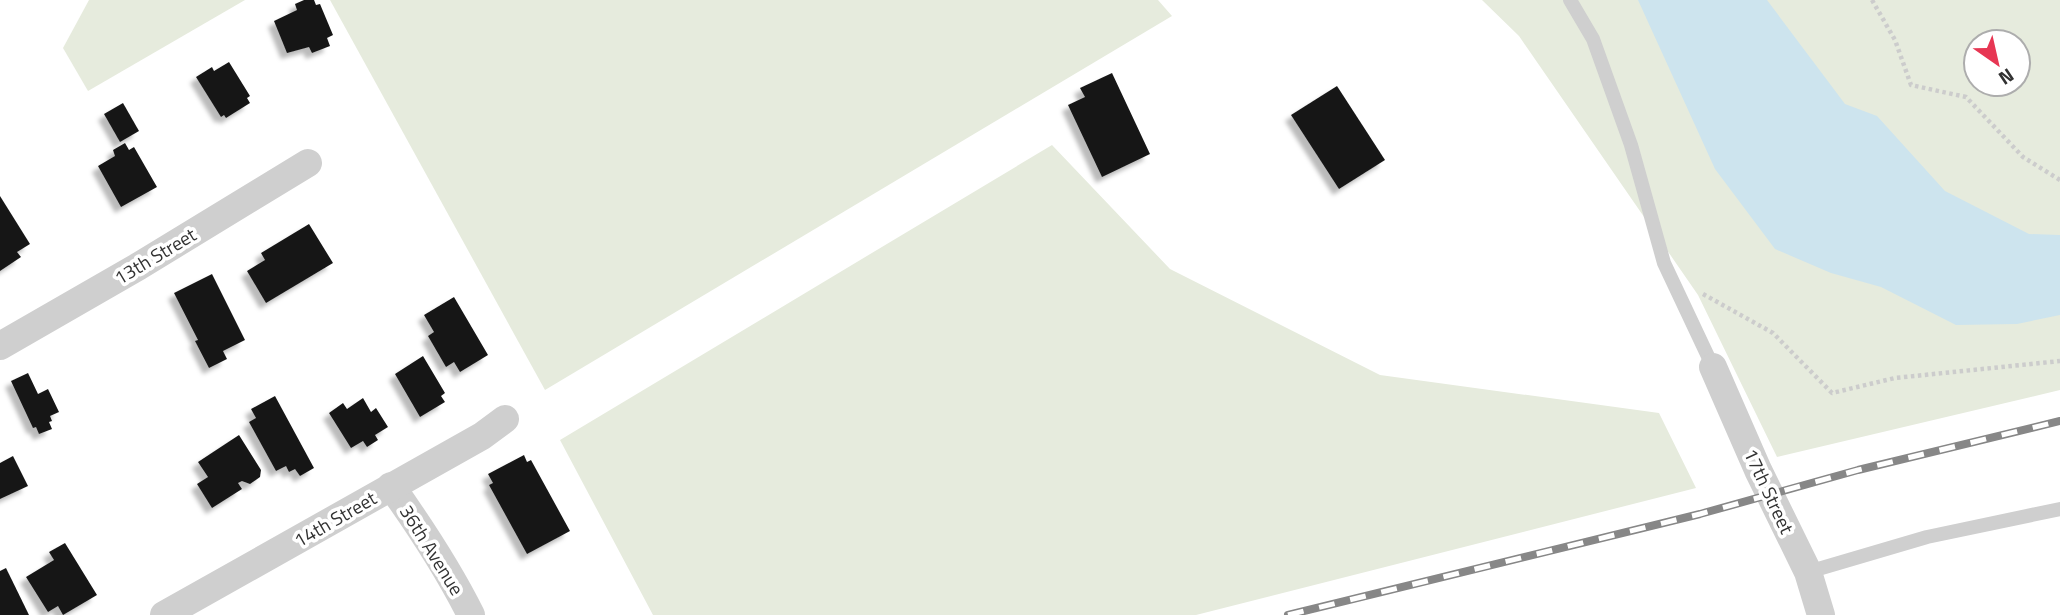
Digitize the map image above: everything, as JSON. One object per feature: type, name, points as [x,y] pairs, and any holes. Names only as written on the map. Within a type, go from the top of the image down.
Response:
[{"type":"street","name":"13th Street","points":[[0,346],[139,267],[308,163]]},
{"type":"street","name":"17th Street","points":[[1713,367],[1758,470],[1808,572],[1821,615]]},
{"type":"street","name":"14th Street","points":[[164,615],[482,436],[505,419]]},
{"type":"street","name":"36th Avenue","points":[[391,486],[444,564],[471,615]]},
{"type":"lane","points":[[1570,0],[1593,39],[1631,145],[1664,263],[1713,367]]},
{"type":"lane","points":[[1808,572],[1927,537],[2060,509]]},
{"type":"path","points":[[1872,0],[1895,40],[1911,85],[1966,97],[2023,157],[2060,180]]},
{"type":"path","points":[[1670,275],[1773,333],[1832,393],[1895,378],[2060,360]]},
{"type":"shaded area","points":[[89,0],[245,0],[88,91],[63,48]]},
{"type":"shaded area","points":[[330,0],[1158,0],[1172,16],[545,390]]},
{"type":"shaded area","points":[[1482,0],[2060,0],[2060,390],[1777,457],[1698,295],[1519,36]]},
{"type":"shaded area","points":[[1052,145],[1170,269],[1380,375],[1659,413],[1696,488],[1196,615],[653,615],[560,440]]},
{"type":"water","points":[[1638,0],[1767,0],[1845,104],[1877,116],[1945,191],[2029,234],[2060,235],[2060,315],[2017,324],[1956,325],[1881,287],[1831,273],[1775,249],[1715,169]]},
{"type":"building","points":[[314,0],[316,5],[320,4],[333,35],[327,38],[330,46],[312,53],[309,47],[287,53],[274,21],[297,10],[295,4]]},
{"type":"building","points":[[229,62],[250,96],[247,98],[250,103],[226,118],[224,115],[221,117],[196,77],[212,67],[214,71]]},
{"type":"building","points":[[1112,73],[1150,154],[1102,177],[1068,105],[1085,97],[1080,88]]},
{"type":"building","points":[[1337,86],[1385,160],[1339,189],[1291,115]]},
{"type":"building","points":[[123,103],[139,131],[120,142],[104,114]]},
{"type":"building","points":[[125,143],[129,150],[134,147],[157,187],[121,207],[98,166],[115,156],[113,150]]},
{"type":"building","points":[[0,196],[30,244],[17,252],[21,257],[0,271]]},
{"type":"building","points":[[309,224],[333,263],[266,303],[247,271],[265,260],[261,253]]},
{"type":"building","points":[[212,274],[245,340],[223,351],[227,359],[209,368],[174,293]]},
{"type":"building","points":[[454,297],[488,355],[460,372],[454,362],[446,367],[428,336],[434,332],[424,315]]},
{"type":"building","points":[[423,356],[445,393],[441,396],[445,402],[420,417],[395,374]]},
{"type":"building","points":[[28,373],[38,394],[48,389],[59,412],[50,416],[52,429],[39,434],[36,427],[33,428],[11,381]]},
{"type":"building","points":[[275,396],[314,468],[300,476],[295,469],[289,472],[286,466],[276,471],[249,422],[256,418],[251,409]]},
{"type":"building","points":[[363,398],[371,412],[376,408],[388,427],[375,435],[378,440],[367,447],[363,441],[351,448],[329,413],[343,403],[347,409]]},
{"type":"building","points":[[239,435],[261,470],[260,477],[250,484],[242,481],[238,483],[242,489],[212,508],[197,484],[208,477],[198,462]]},
{"type":"building","points":[[524,455],[527,462],[531,460],[570,531],[527,554],[489,485],[493,483],[488,474]]},
{"type":"building","points":[[13,456],[28,486],[0,499],[0,463]]},
{"type":"building","points":[[65,543],[97,595],[63,615],[58,606],[48,612],[26,577],[54,560],[49,552]]},
{"type":"building","points":[[6,568],[29,615],[0,615],[0,571]]},
{"type":"railway","points":[[1288,615],[1700,514],[1858,470],[2060,421]]}]
